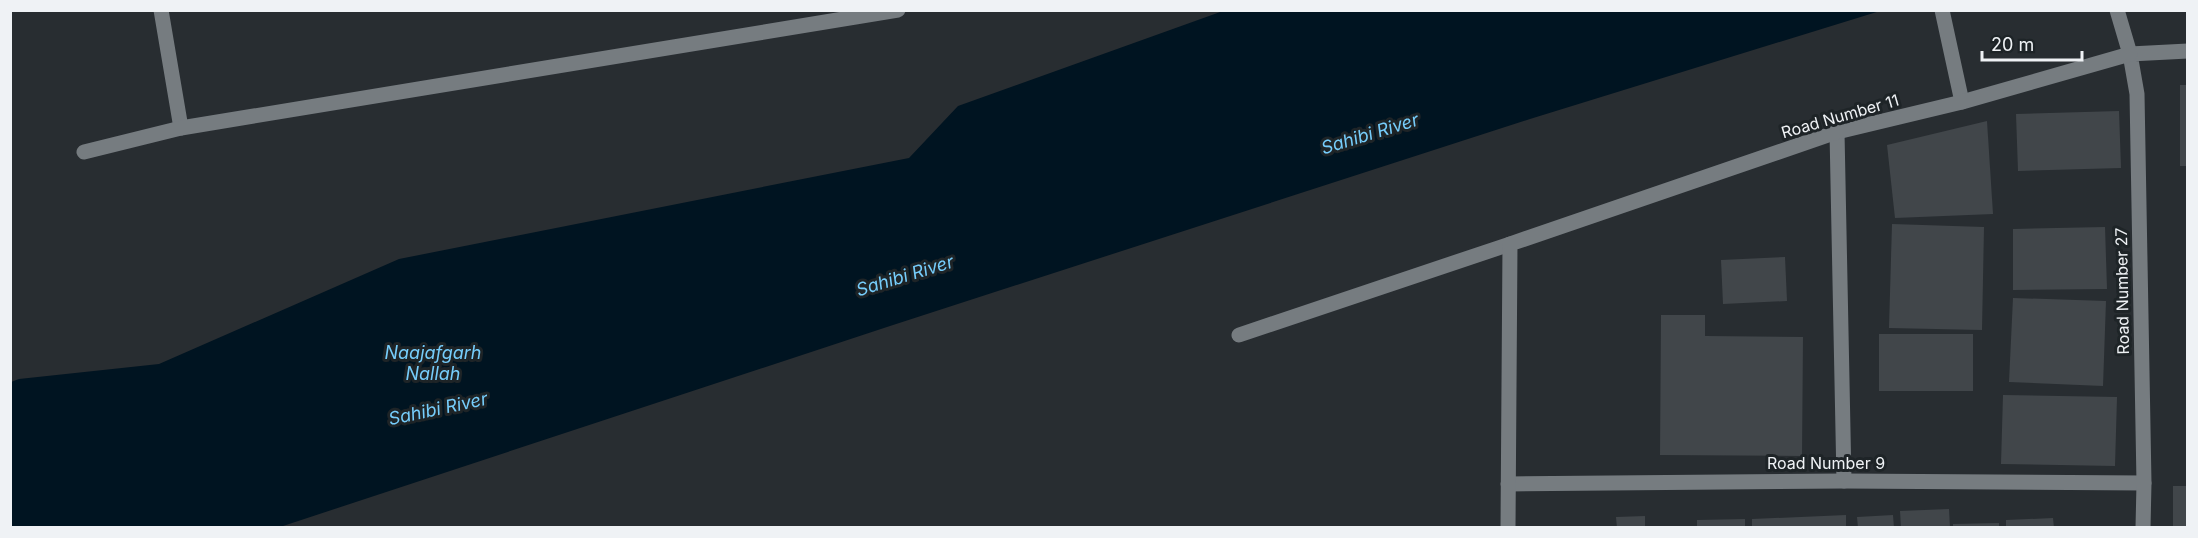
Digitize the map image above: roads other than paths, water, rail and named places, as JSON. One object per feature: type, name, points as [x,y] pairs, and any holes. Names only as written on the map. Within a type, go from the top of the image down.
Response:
[{"type":"street","points":[[160,10],[181,128]]},
{"type":"street","points":[[84,152],[181,128],[847,15],[898,10]]},
{"type":"street","points":[[1942,10],[1962,102]]},
{"type":"street","name":"Road Number 27","points":[[2117,10],[2130,54],[2137,94],[2143,528]]},
{"type":"street","name":"Road Number 11","points":[[1239,335],[1838,132],[1962,102],[2130,54],[2187,51]]},
{"type":"street","points":[[1838,132],[1844,481]]},
{"type":"street","points":[[1508,528],[1510,244]]},
{"type":"street","name":"Road Number 9","points":[[1508,484],[1844,481],[2144,483]]},
{"type":"water","name":"Naajafgarh Nallah","points":[[1223,11],[1880,11],[1530,119],[890,326],[280,527],[11,527],[11,382],[19,379],[159,364],[399,259],[909,158],[958,106]]},
{"type":"water label","name":"Sahibi River","points":[[1370,134]]},
{"type":"water label","name":"Sahibi River","points":[[905,276]]},
{"type":"water label","name":"Sahibi River","points":[[438,409]]}]
